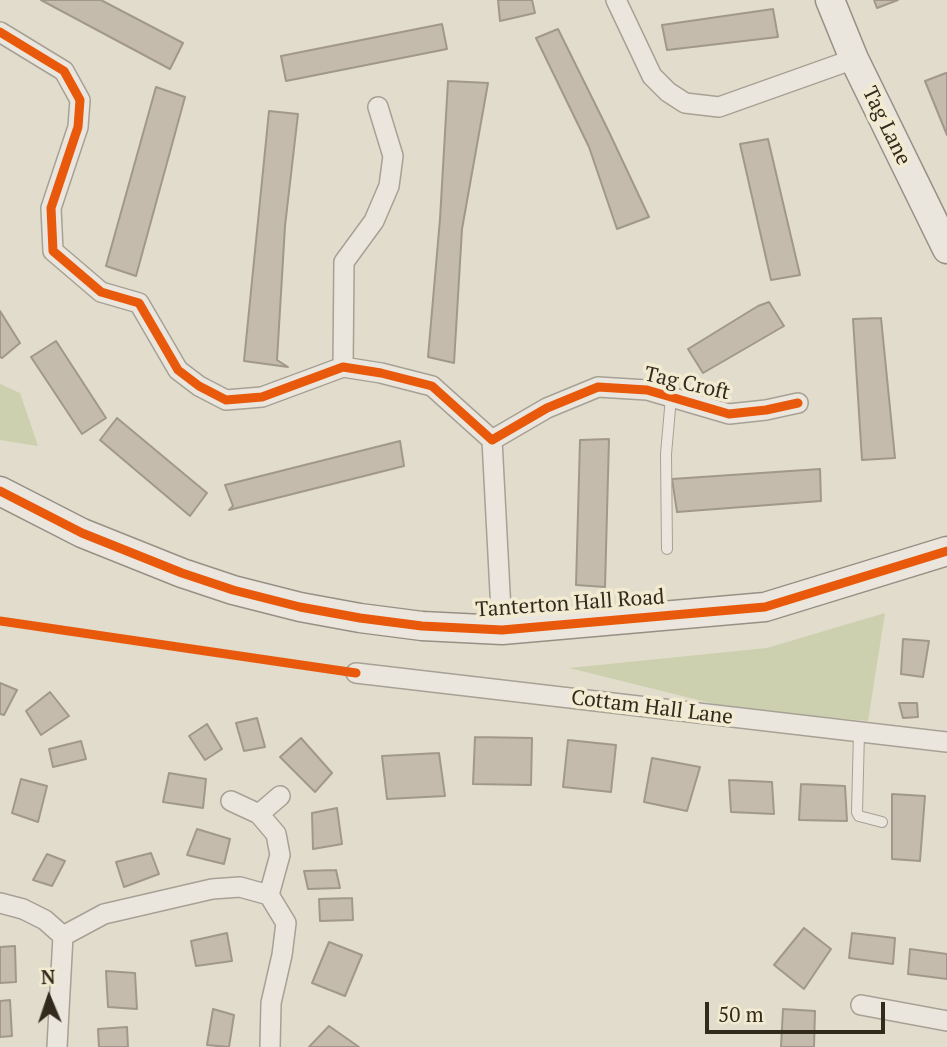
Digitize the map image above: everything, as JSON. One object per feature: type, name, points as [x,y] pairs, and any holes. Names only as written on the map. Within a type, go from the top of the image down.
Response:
[{"type":"street","points":[[616,0],[652,76],[668,92],[685,103],[719,107],[854,59]]},
{"type":"street","name":"Tag Lane","points":[[830,0],[854,59],[947,249]]},
{"type":"street","points":[[0,32],[64,71],[80,100],[78,127],[51,208],[53,251],[101,292],[139,303],[178,370],[199,386],[226,400],[262,397],[343,367],[381,373],[432,386],[492,440],[502,631]]},
{"type":"street","points":[[343,367],[344,262],[374,220],[388,186],[393,156],[378,107]]},
{"type":"street","name":"Tag Croft","points":[[492,440],[547,408],[598,387],[647,390],[729,414],[798,403]]},
{"type":"street","name":"Tanterton Hall Road","points":[[0,491],[82,533],[182,573],[233,590],[360,618],[422,626],[502,631],[765,607],[947,551]]},
{"type":"street","name":"Cottam Hall Lane","points":[[356,673],[947,742]]},
{"type":"street","points":[[259,814],[280,796]]},
{"type":"street","points":[[231,801],[259,814],[276,834],[280,855],[269,895]]},
{"type":"street","points":[[64,936],[104,914],[212,889],[240,887],[269,895],[286,923],[271,1003],[270,1047]]},
{"type":"street","points":[[0,903],[23,909],[45,920],[64,936]]},
{"type":"street","points":[[57,1047],[64,936]]},
{"type":"street","points":[[861,1005],[947,1020]]},
{"type":"lane","points":[[667,549],[666,454],[671,397]]},
{"type":"lane","points":[[859,732],[857,812],[859,816],[882,822]]},
{"type":"green space","points":[[0,384],[20,393],[38,446],[0,440]]},
{"type":"green space","points":[[885,613],[868,721],[735,709],[569,668],[767,648]]},
{"type":"building","points":[[41,0],[101,0],[183,43],[170,69]]},
{"type":"building","points":[[498,0],[532,0],[535,13],[500,21]]},
{"type":"building","points":[[874,0],[898,0],[877,8]]},
{"type":"building","points":[[773,9],[778,37],[667,50],[662,25]]},
{"type":"building","points":[[442,24],[447,49],[286,81],[281,56]]},
{"type":"building","points":[[558,29],[649,217],[617,229],[589,147],[536,38]]},
{"type":"building","points":[[947,73],[947,135],[925,81]]},
{"type":"building","points":[[448,81],[488,83],[462,229],[454,363],[428,357]]},
{"type":"building","points":[[156,87],[185,97],[136,276],[106,266]]},
{"type":"building","points":[[269,111],[298,114],[285,226],[277,360],[288,367],[244,361]]},
{"type":"building","points":[[768,139],[800,275],[771,280],[740,144]]},
{"type":"building","points":[[769,302],[784,326],[703,373],[688,349]]},
{"type":"building","points":[[0,311],[20,343],[2,358],[0,357]]},
{"type":"building","points":[[881,318],[895,458],[862,460],[853,319]]},
{"type":"building","points":[[56,341],[106,418],[82,434],[31,357]]},
{"type":"building","points":[[117,418],[207,493],[190,516],[100,440]]},
{"type":"building","points":[[609,439],[605,587],[576,585],[580,440]]},
{"type":"building","points":[[400,441],[404,466],[229,510],[233,506],[225,485]]},
{"type":"building","points":[[820,469],[821,501],[677,512],[672,479]]},
{"type":"building","points":[[903,639],[929,641],[923,677],[901,674]]},
{"type":"building","points":[[0,683],[17,690],[4,715],[0,714]]},
{"type":"building","points":[[50,692],[69,716],[41,735],[26,711]]},
{"type":"building","points":[[899,703],[917,703],[918,717],[903,718]]},
{"type":"building","points":[[257,718],[265,747],[244,751],[236,723]]},
{"type":"building","points":[[207,724],[222,749],[205,760],[189,736]]},
{"type":"building","points":[[475,737],[532,738],[531,785],[473,784]]},
{"type":"building","points":[[301,738],[332,773],[315,792],[280,757]]},
{"type":"building","points":[[568,740],[616,745],[611,792],[563,787]]},
{"type":"building","points":[[81,741],[86,759],[53,767],[49,749]]},
{"type":"building","points":[[439,753],[445,796],[387,799],[382,756]]},
{"type":"building","points":[[652,758],[700,767],[687,811],[644,802]]},
{"type":"building","points":[[169,773],[206,779],[203,808],[163,802]]},
{"type":"building","points":[[21,779],[47,786],[38,822],[12,813]]},
{"type":"building","points":[[729,780],[772,782],[774,814],[731,812]]},
{"type":"building","points":[[801,784],[845,786],[847,821],[799,820]]},
{"type":"building","points":[[892,794],[925,796],[920,861],[892,859]]},
{"type":"building","points":[[337,808],[342,844],[313,849],[312,813]]},
{"type":"building","points":[[197,829],[230,839],[224,864],[187,855]]},
{"type":"building","points":[[151,853],[159,874],[124,887],[116,862]]},
{"type":"building","points":[[47,854],[65,861],[52,886],[33,880]]},
{"type":"building","points":[[336,870],[340,888],[308,889],[304,871]]},
{"type":"building","points":[[352,898],[353,920],[320,921],[319,899]]},
{"type":"building","points":[[804,928],[831,949],[804,989],[774,965]]},
{"type":"building","points":[[227,933],[232,961],[196,966],[191,941]]},
{"type":"building","points":[[852,933],[895,938],[893,964],[849,958]]},
{"type":"building","points":[[329,942],[362,955],[345,996],[312,983]]},
{"type":"building","points":[[15,946],[16,982],[0,983],[0,947]]},
{"type":"building","points":[[910,949],[947,954],[947,979],[908,974]]},
{"type":"building","points":[[106,971],[135,973],[137,1009],[108,1007]]},
{"type":"building","points":[[10,1000],[12,1036],[0,1037],[0,1001]]},
{"type":"building","points":[[213,1009],[234,1015],[229,1047],[207,1045]]},
{"type":"building","points":[[783,1009],[815,1011],[814,1047],[781,1047]]},
{"type":"building","points":[[329,1026],[359,1047],[309,1047]]},
{"type":"building","points":[[127,1027],[128,1047],[99,1047],[98,1029]]},
{"type":"cycle path","points":[[0,32],[64,71],[80,100],[78,127],[51,208],[53,251],[101,292],[139,303],[178,370],[199,386],[226,400],[262,397],[343,367],[432,386],[492,440],[547,408],[598,387],[647,390],[729,414],[798,403]]},
{"type":"cycle path","points":[[0,491],[82,533],[182,573],[233,590],[300,607],[422,626],[502,630],[765,607],[947,551]]},
{"type":"cycle path","points":[[0,621],[356,673]]}]
